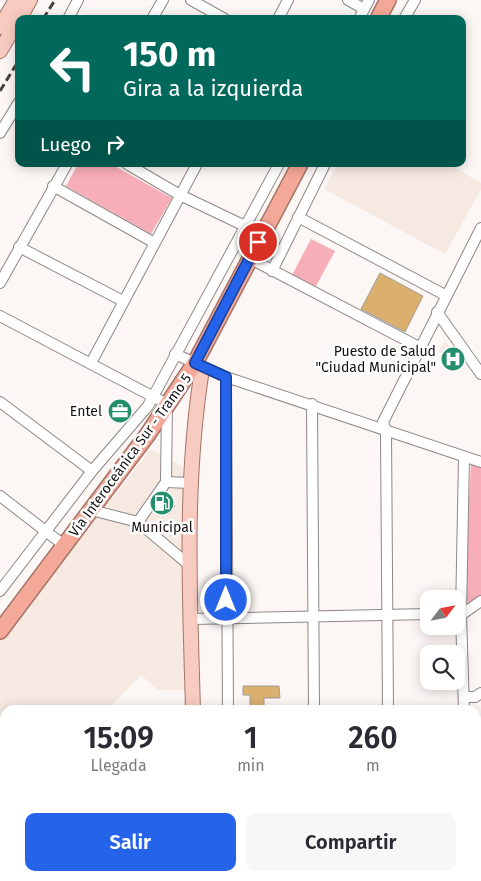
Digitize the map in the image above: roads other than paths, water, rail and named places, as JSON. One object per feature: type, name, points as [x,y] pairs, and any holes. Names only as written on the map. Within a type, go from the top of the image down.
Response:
[{"type":"highway","points":[[380,15],[388,0]]},
{"type":"highway","name":"Vía Interoceánica Sur - Tramo 5","points":[[0,631],[148,434],[195,363],[298,167]]},
{"type":"main road","points":[[0,27],[16,0]]},
{"type":"main road","points":[[21,15],[30,0]]},
{"type":"main road","points":[[0,50],[15,26]]},
{"type":"main road","points":[[193,705],[188,564],[190,483],[202,376],[195,363]]},
{"type":"street","points":[[70,15],[78,0]]},
{"type":"street","points":[[154,15],[163,0]]},
{"type":"street","points":[[190,0],[218,15]]},
{"type":"street","points":[[280,15],[288,0]]},
{"type":"street","points":[[348,0],[367,4]]},
{"type":"street","points":[[406,15],[415,0]]},
{"type":"street","points":[[0,133],[15,109]]},
{"type":"street","points":[[0,283],[65,167]]},
{"type":"street","points":[[132,167],[180,195],[245,226]]},
{"type":"street","points":[[91,362],[194,167]]},
{"type":"street","points":[[0,591],[92,471],[148,406],[277,167]]},
{"type":"street","points":[[272,272],[323,167]]},
{"type":"street","points":[[53,186],[153,242]]},
{"type":"street","points":[[298,217],[445,295]]},
{"type":"street","points":[[388,705],[386,432],[382,422],[445,295],[478,242],[481,228]]},
{"type":"street","points":[[19,247],[123,302]]},
{"type":"street","points":[[250,258],[272,272],[419,347]]},
{"type":"street","points":[[437,312],[481,374]]},
{"type":"street","points":[[0,316],[91,362],[167,404],[166,482],[138,522]]},
{"type":"street","points":[[175,354],[226,377],[312,404],[386,432],[481,462]]},
{"type":"street","points":[[226,377],[228,705]]},
{"type":"street","points":[[0,402],[92,471]]},
{"type":"street","points":[[312,404],[314,705]]},
{"type":"street","points":[[460,590],[464,457]]},
{"type":"street","points":[[166,482],[190,483]]},
{"type":"street","points":[[0,496],[65,546]]},
{"type":"street","points":[[91,510],[138,522],[188,564]]},
{"type":"street","points":[[465,611],[481,601]]},
{"type":"street","points":[[191,619],[420,614]]},
{"type":"street","points":[[460,635],[464,705]]},
{"type":"street","points":[[464,697],[475,697],[481,693]]},
{"type":"railway","points":[[46,15],[55,0]]},
{"type":"railway","points":[[0,91],[15,67]]},
{"type":"place","name":"Puesto de Salud \"Ciudad Municipal\"","points":[[453,359]]},
{"type":"place","name":"Entel","points":[[120,411]]},
{"type":"place","name":"Municipal","points":[[162,503]]}]
